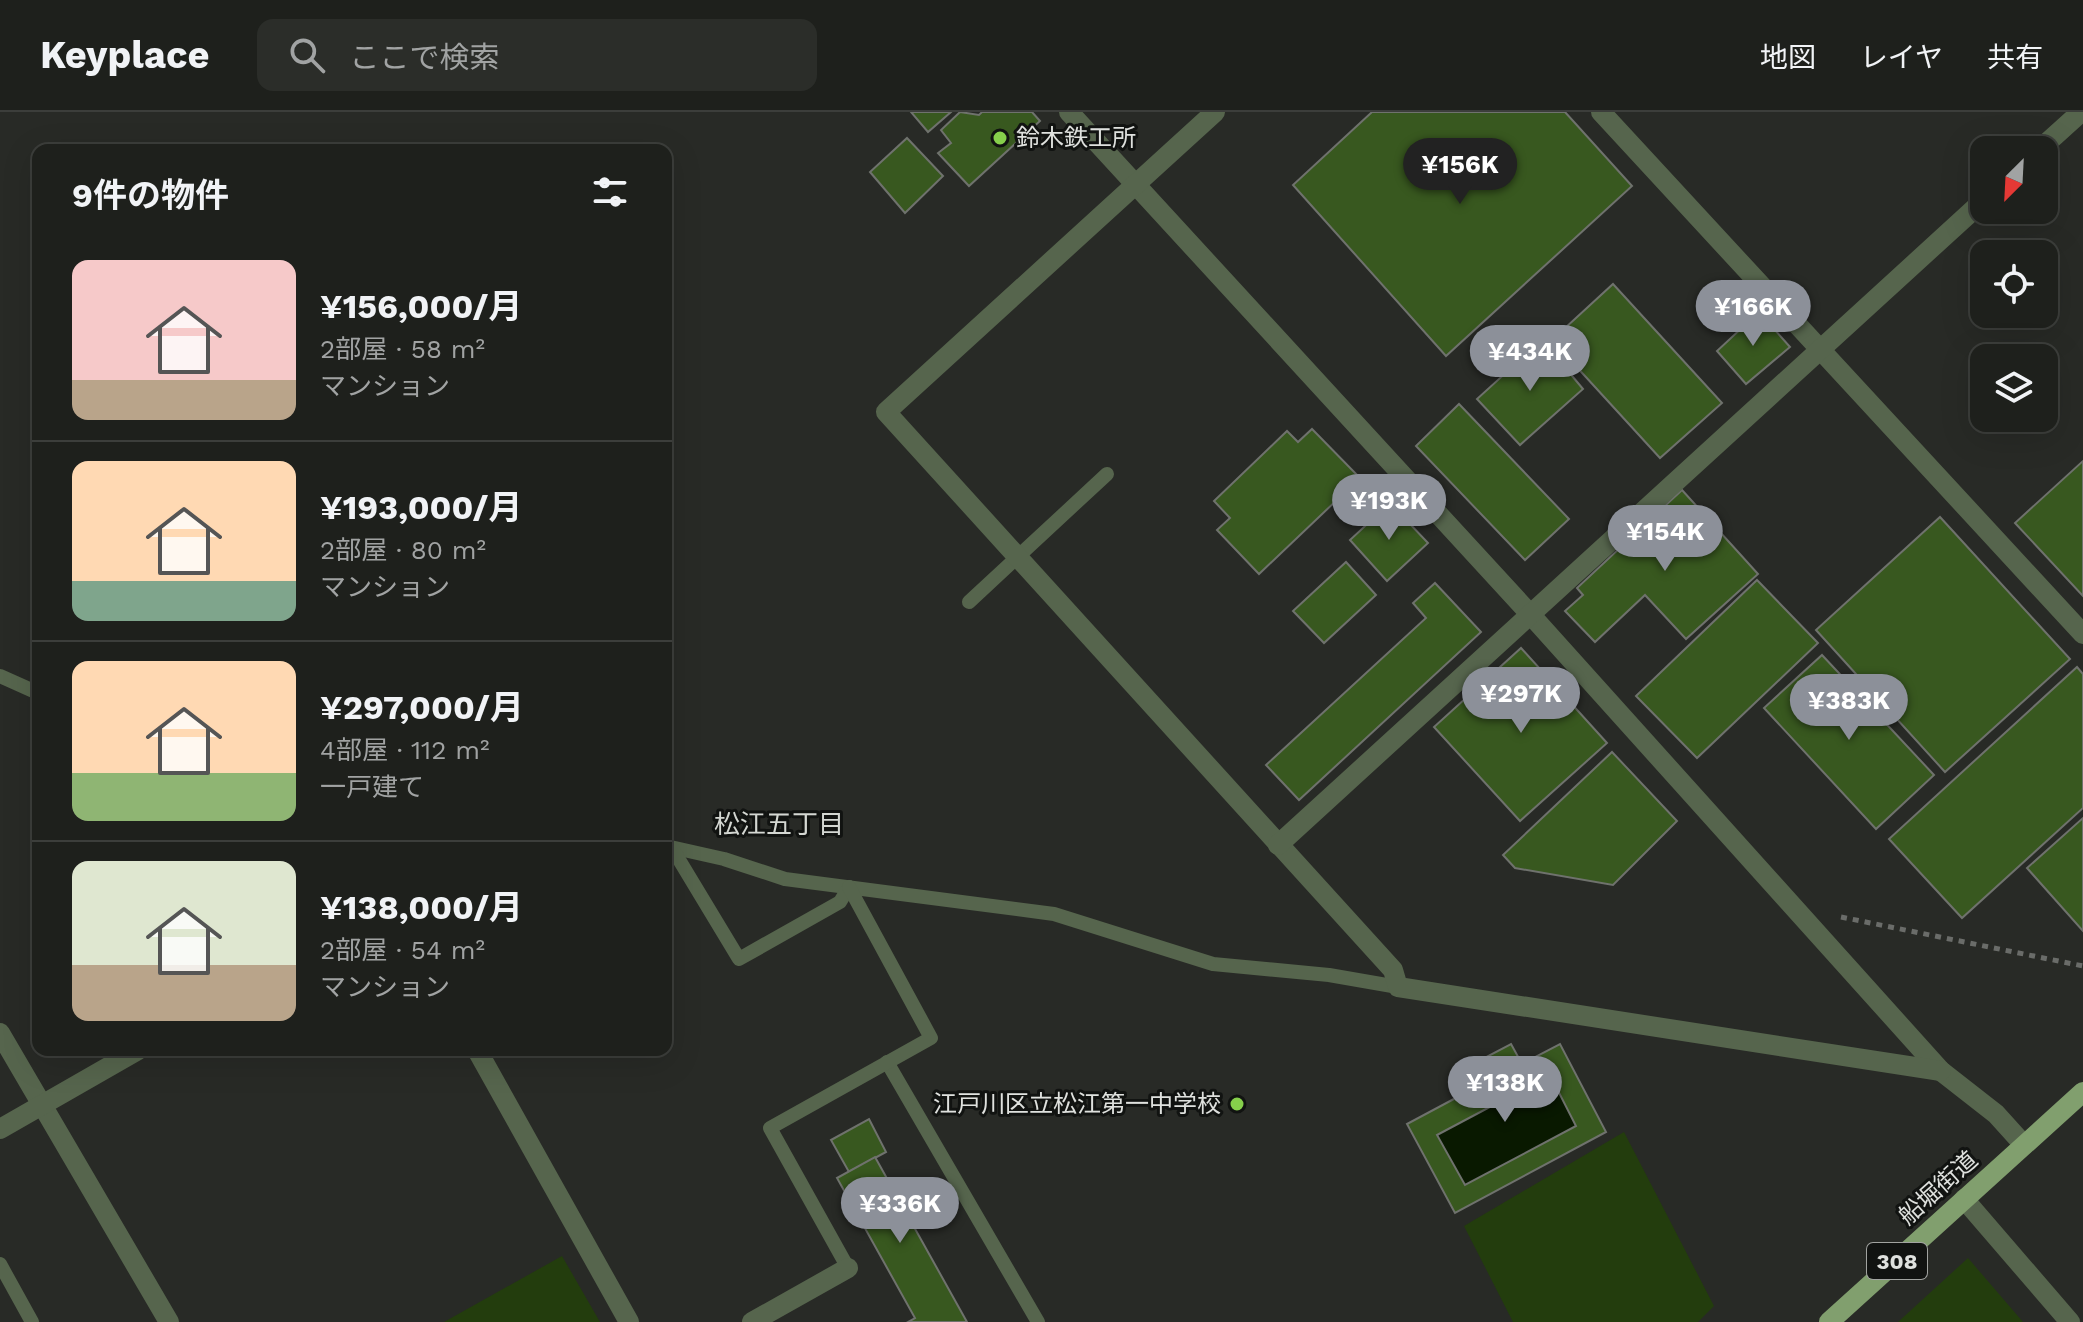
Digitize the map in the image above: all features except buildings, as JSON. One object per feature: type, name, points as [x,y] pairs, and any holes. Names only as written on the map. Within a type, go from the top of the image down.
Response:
[{"type":"main road","name":"船堀街道","points":[[1829,1322],[2082,1094]]},
{"type":"street","points":[[1069,112],[1530,614],[1941,1071],[1996,1114],[2024,1145]]},
{"type":"street","points":[[1215,112],[886,412],[1393,970],[1398,987],[1941,1071]]},
{"type":"street","points":[[1601,112],[2083,634]]},
{"type":"street","points":[[2054,136],[2081,112]]},
{"type":"street","points":[[1278,845],[1970,213]]},
{"type":"street","points":[[0,1033],[169,1322]]},
{"type":"street","points":[[0,1129],[127,1056]]},
{"type":"street","points":[[480,1056],[629,1322]]},
{"type":"street","points":[[1964,1199],[2070,1322]]},
{"type":"street","points":[[752,1322],[848,1268]]},
{"type":"lane","points":[[969,602],[1107,474]]},
{"type":"lane","points":[[0,676],[32,690]]},
{"type":"lane","points":[[672,848],[724,859],[785,879],[1054,914],[1213,964],[1329,975],[1398,987]]},
{"type":"lane","points":[[672,852],[739,959],[840,902],[849,887]]},
{"type":"lane","points":[[848,1268],[770,1128],[931,1038],[849,887]]},
{"type":"lane","points":[[887,1062],[1038,1322]]},
{"type":"lane","points":[[0,1264],[32,1322]]},
{"type":"path","points":[[1797,908],[2083,966]]},
{"type":"green space","points":[[1624,1132],[1714,1306],[1698,1322],[1513,1322],[1464,1226]]},
{"type":"green space","points":[[562,1256],[600,1322],[444,1322]]},
{"type":"green space","points":[[1968,1258],[2023,1322],[1898,1322]]},
{"type":"shaded area","points":[[1550,1075],[1576,1126],[1465,1185],[1437,1135]]},
{"type":"place","name":"鈴木鉄工所","points":[[1000,138]]},
{"type":"place","name":"江戸川区立松江第一中学校","points":[[1237,1104]]},
{"type":"district","name":"松江五丁目","points":[[779,824]]}]
